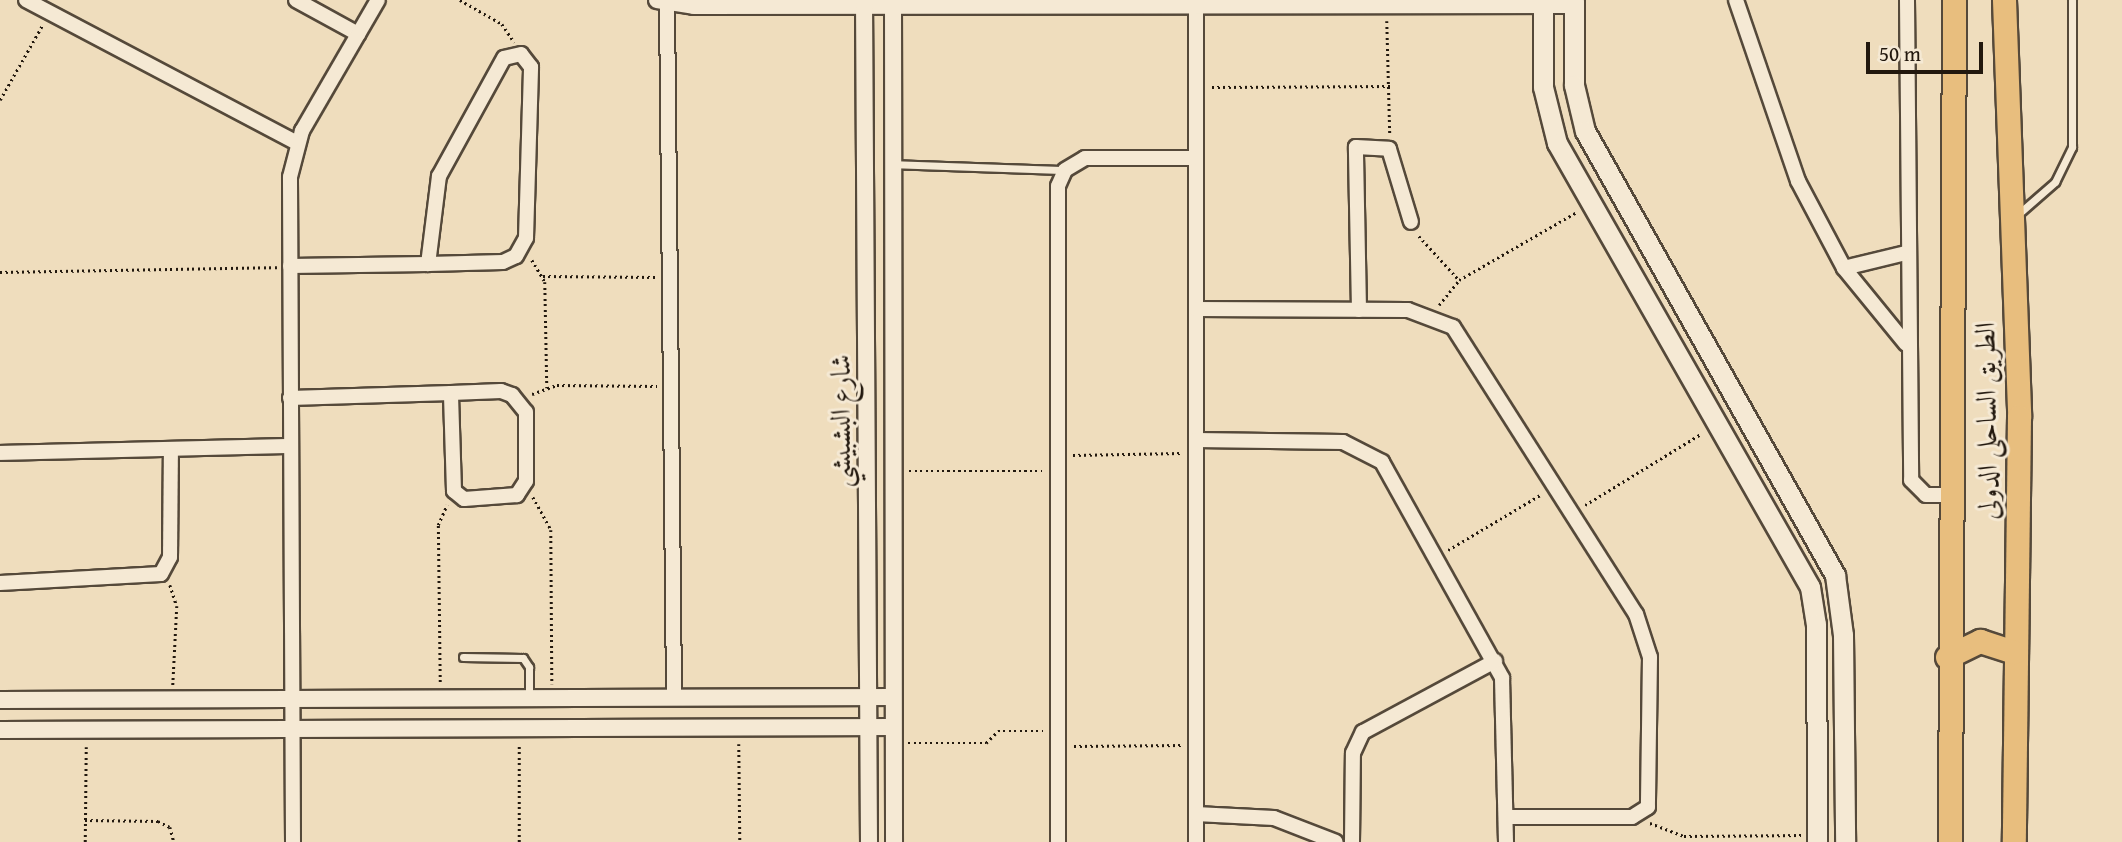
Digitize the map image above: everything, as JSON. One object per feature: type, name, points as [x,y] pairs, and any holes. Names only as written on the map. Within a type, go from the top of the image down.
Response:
[{"type":"highway","name":"الطريق الساحلى الدولى","points":[[1950,842],[1947,657],[1954,0]]},
{"type":"highway","name":"الطريق الساحلى الدولى","points":[[2004,0],[2008,223],[2019,417],[2014,652],[2014,842]]},
{"type":"highway","points":[[1947,657],[1980,641],[2014,652]]},
{"type":"main road","points":[[1543,2],[1547,116],[1592,204],[1796,554],[1815,605],[1817,838]]},
{"type":"main road","points":[[1574,2],[1574,85],[1585,131],[1835,575],[1843,625],[1845,842]]},
{"type":"street","points":[[26,0],[297,143]]},
{"type":"street","points":[[296,0],[358,34]]},
{"type":"street","points":[[293,842],[290,699],[290,177],[297,143],[378,0]]},
{"type":"street","points":[[1736,0],[1798,181],[1844,268],[1906,344]]},
{"type":"street","points":[[1907,0],[1906,344],[1911,480],[1926,495],[1948,495]]},
{"type":"street","points":[[674,697],[670,277],[662,1],[1386,5],[1574,2]]},
{"type":"street","points":[[1196,2],[1196,842]]},
{"type":"street","name":"شارع البشبيشي","points":[[864,3],[869,842]]},
{"type":"street","name":"شارع البشبيشي","points":[[893,3],[891,471],[894,842]]},
{"type":"street","points":[[290,267],[428,264],[503,262],[521,251],[531,67],[517,53],[504,58],[439,176],[428,264]]},
{"type":"street","points":[[1359,310],[1353,150],[1387,147],[1411,222]]},
{"type":"street","points":[[1058,842],[1058,186],[1065,170],[1085,158],[1195,158]]},
{"type":"street","points":[[865,164],[892,164]]},
{"type":"street","points":[[1844,268],[1906,253]]},
{"type":"street","points":[[1196,309],[1359,310],[1435,316],[1467,342],[1573,512],[1647,639],[1651,795],[1639,815],[1506,817]]},
{"type":"street","points":[[290,398],[501,391],[521,402],[526,412],[522,490],[511,497],[457,495],[451,393]]},
{"type":"street","points":[[1196,446],[1343,442],[1365,448],[1389,471],[1495,661],[1506,697],[1506,842]]},
{"type":"street","points":[[0,453],[290,446]]},
{"type":"street","points":[[0,583],[161,574],[170,556],[171,449]]},
{"type":"street","points":[[1352,842],[1353,753],[1363,733],[1495,661]]},
{"type":"street","points":[[0,700],[893,696]]},
{"type":"street","points":[[0,730],[869,727],[893,735]]},
{"type":"street","points":[[1196,814],[1274,818],[1336,842]]},
{"type":"lane","points":[[2008,223],[2055,182],[2072,147],[2072,0]]},
{"type":"lane","points":[[892,164],[1065,170]]},
{"type":"lane","points":[[463,657],[523,658],[529,667],[529,698]]},
{"type":"path","points":[[460,0],[502,24],[517,53]]},
{"type":"path","points":[[1386,5],[1391,86],[1387,147]]},
{"type":"path","points":[[0,100],[50,12]]},
{"type":"path","points":[[1195,87],[1391,86]]},
{"type":"path","points":[[1435,316],[1459,280],[1592,204]]},
{"type":"path","points":[[1411,222],[1459,280]]},
{"type":"path","points":[[521,251],[543,276],[547,388]]},
{"type":"path","points":[[0,272],[290,267]]},
{"type":"path","points":[[543,276],[670,277]]},
{"type":"path","points":[[521,402],[547,388],[671,386]]},
{"type":"path","points":[[1573,512],[1720,423]]},
{"type":"path","points":[[1056,455],[1196,446]]},
{"type":"path","points":[[891,471],[1056,471]]},
{"type":"path","points":[[1437,557],[1556,485]]},
{"type":"path","points":[[522,490],[543,508],[551,530],[552,698]]},
{"type":"path","points":[[440,698],[438,525],[457,495]]},
{"type":"path","points":[[161,574],[177,606],[172,699]]},
{"type":"path","points":[[739,727],[740,842]]},
{"type":"path","points":[[519,728],[519,842]]},
{"type":"path","points":[[85,842],[86,729]]},
{"type":"path","points":[[893,735],[986,743],[998,731],[1057,739],[1196,745]]},
{"type":"path","points":[[1639,815],[1684,836],[1817,838]]},
{"type":"path","points":[[85,820],[158,821],[170,827],[174,842]]}]
